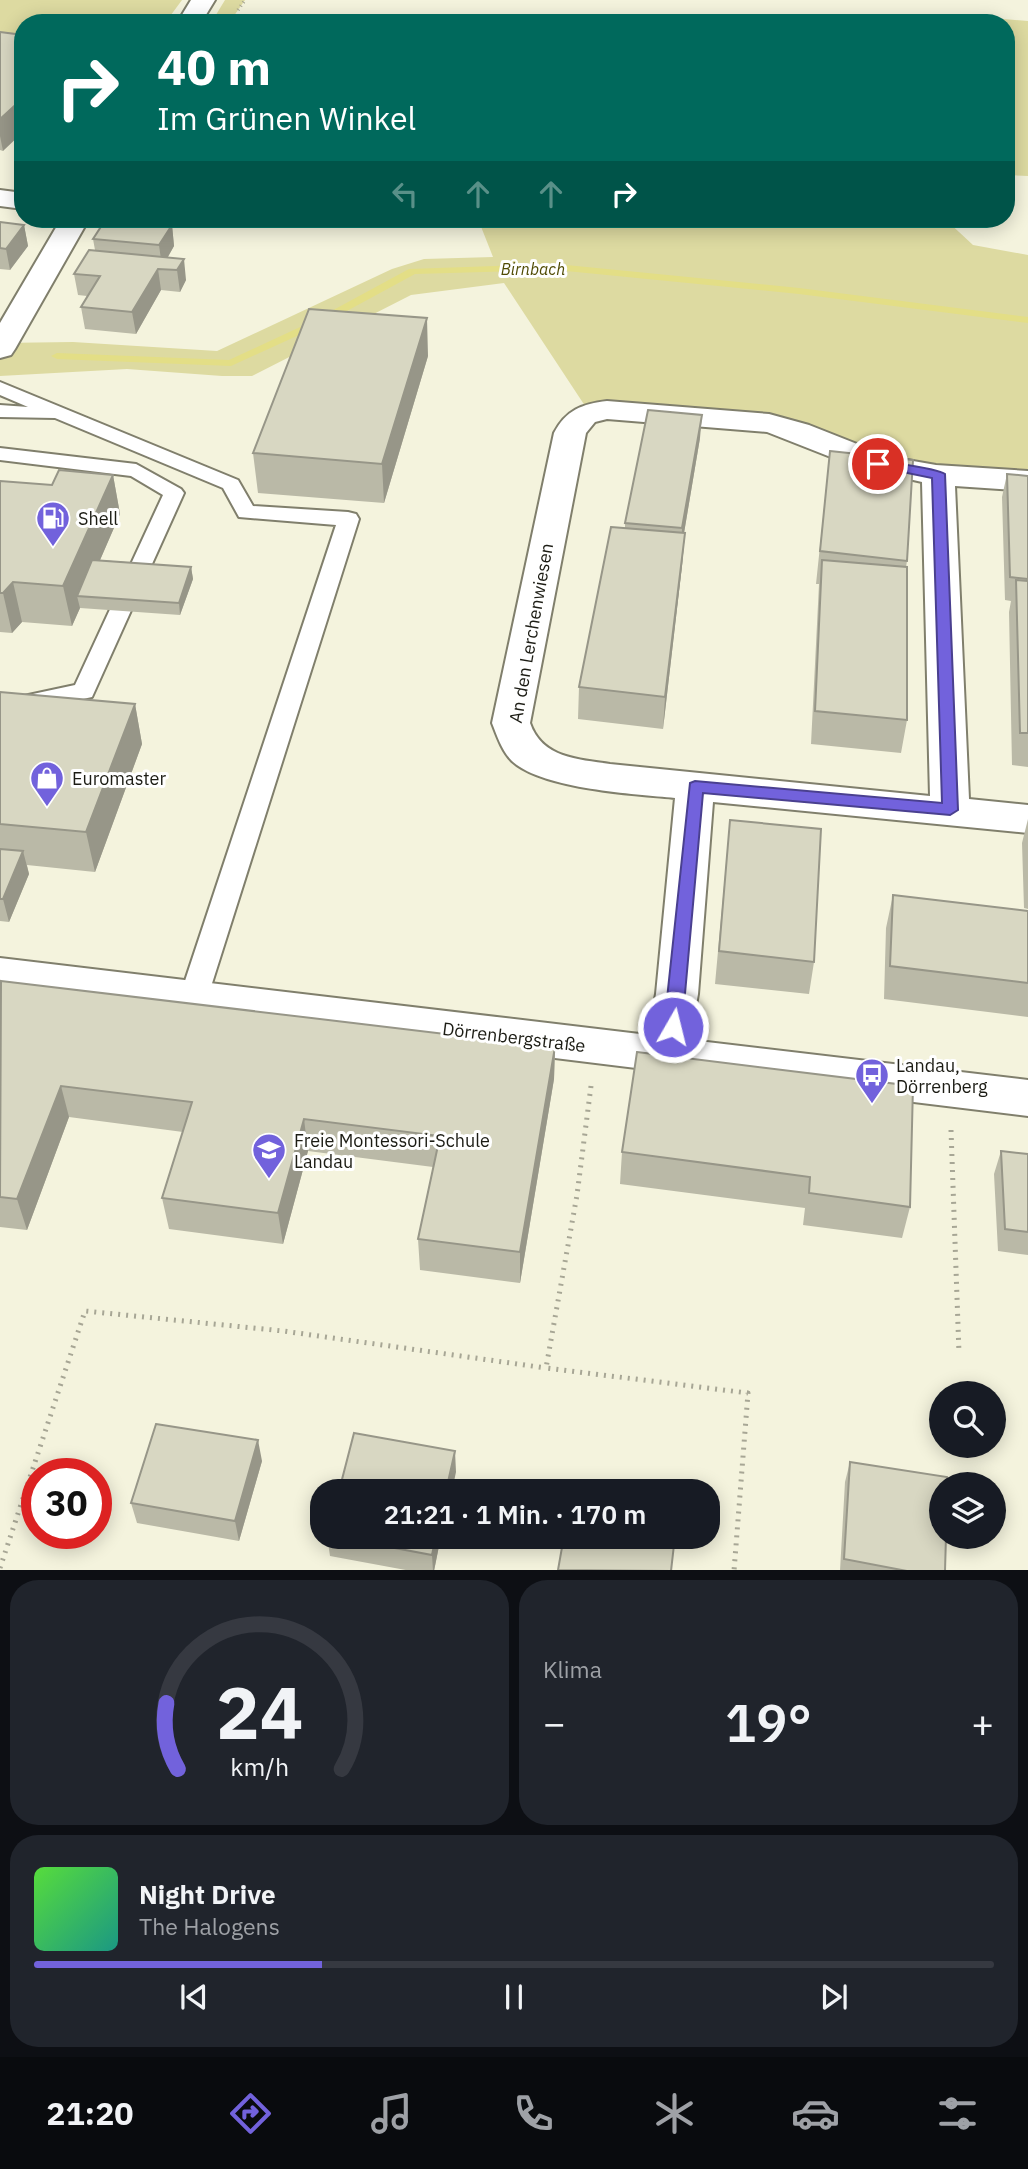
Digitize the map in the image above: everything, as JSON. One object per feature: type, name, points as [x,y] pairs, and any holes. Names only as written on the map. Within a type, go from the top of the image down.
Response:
[{"type":"street","points":[[0,349],[70,228]]},
{"type":"street","name":"An den Lerchenwiesen","points":[[938,474],[878,464],[795,430],[769,423],[630,411],[589,412],[576,420],[570,433],[511,723],[516,740],[530,755],[554,766],[581,772],[695,787],[1028,819]]},
{"type":"street","points":[[950,810],[938,474],[1028,481]]},
{"type":"street","points":[[666,1055],[677,994],[695,787]]},
{"type":"street","name":"Dörrenbergstraße","points":[[0,974],[1028,1098]]},
{"type":"lane","points":[[0,388],[231,484],[246,512],[348,519],[194,996]]},
{"type":"lane","points":[[0,411],[72,416]]},
{"type":"lane","points":[[0,454],[135,470],[174,493],[84,691],[0,709]]},
{"type":"path","points":[[546,1368],[577,1195],[596,1047]]},
{"type":"path","points":[[950,1090],[959,1353]]},
{"type":"path","points":[[0,1568],[85,1311],[283,1331],[748,1393],[734,1570]]},
{"type":"shaded area","points":[[0,0],[182,0],[172,14],[14,14],[14,47],[0,47]]},
{"type":"shaded area","points":[[225,0],[245,0],[235,14],[216,14]]},
{"type":"shaded area","points":[[1015,20],[1028,21],[1028,176],[1015,175]]},
{"type":"shaded area","points":[[482,228],[955,228],[973,245],[1028,255],[1028,481],[938,474],[795,430],[589,412],[504,283],[411,295],[252,376],[127,369],[0,376],[0,343],[73,342],[217,351],[392,269],[424,259],[493,257]]},
{"type":"building","points":[[0,32],[14,34],[14,106],[0,119]]},
{"type":"building","points":[[0,222],[22,228],[6,249],[0,248]]},
{"type":"building","points":[[100,228],[170,228],[159,245],[93,239]]},
{"type":"building","points":[[89,250],[184,259],[177,270],[158,269],[132,312],[81,307],[100,276],[74,274]]},
{"type":"building","points":[[309,309],[427,318],[382,464],[253,453]]},
{"type":"building","points":[[648,410],[702,415],[682,528],[625,523]]},
{"type":"building","points":[[830,451],[913,460],[907,561],[820,551]]},
{"type":"building","points":[[59,470],[113,475],[63,586],[13,582],[0,593],[0,481],[52,485]]},
{"type":"building","points":[[1007,474],[1028,476],[1028,579],[1010,577]]},
{"type":"building","points":[[611,527],[685,533],[665,697],[579,687]]},
{"type":"building","points":[[92,560],[191,567],[179,603],[77,596]]},
{"type":"building","points":[[822,560],[907,567],[907,720],[815,711]]},
{"type":"building","points":[[1016,580],[1028,581],[1028,733],[1020,733]]},
{"type":"building","points":[[0,692],[135,704],[86,832],[0,824]]},
{"type":"building","points":[[730,820],[821,829],[814,962],[719,951]]},
{"type":"building","points":[[0,849],[23,851],[3,899],[0,899]]},
{"type":"building","points":[[893,895],[1028,911],[1028,983],[890,966]]},
{"type":"building","points":[[1,981],[555,1047],[520,1252],[418,1239],[440,1136],[304,1119],[278,1213],[162,1198],[192,1102],[61,1086],[17,1199],[0,1197]]},
{"type":"building","points":[[637,1052],[913,1086],[910,1207],[809,1193],[810,1177],[622,1152]]},
{"type":"building","points":[[1001,1151],[1028,1154],[1028,1232],[1005,1229]]},
{"type":"building","points":[[156,1424],[258,1440],[235,1521],[131,1503]]},
{"type":"building","points":[[354,1433],[455,1451],[449,1479],[342,1479]]},
{"type":"building","points":[[850,1462],[929,1474],[929,1549],[946,1549],[945,1570],[902,1570],[844,1559]]},
{"type":"building","points":[[400,1549],[433,1549],[432,1555]]},
{"type":"building","points":[[562,1549],[674,1549],[671,1570],[558,1570]]},
{"type":"waterway","name":"Birnbach","points":[[57,356],[231,363],[317,323],[413,271],[556,267],[799,291],[1028,320]]},
{"type":"place","name":"Shell","points":[[53,548]]},
{"type":"place","name":"Euromaster","points":[[47,808]]},
{"type":"place","name":"Landau, Dörrenberg","points":[[872,1105]]},
{"type":"place","name":"Freie Montessori-Schule Landau","points":[[269,1180]]},
{"type":"route","points":[[673,1027],[695,787],[950,810],[938,474],[878,464]]}]
